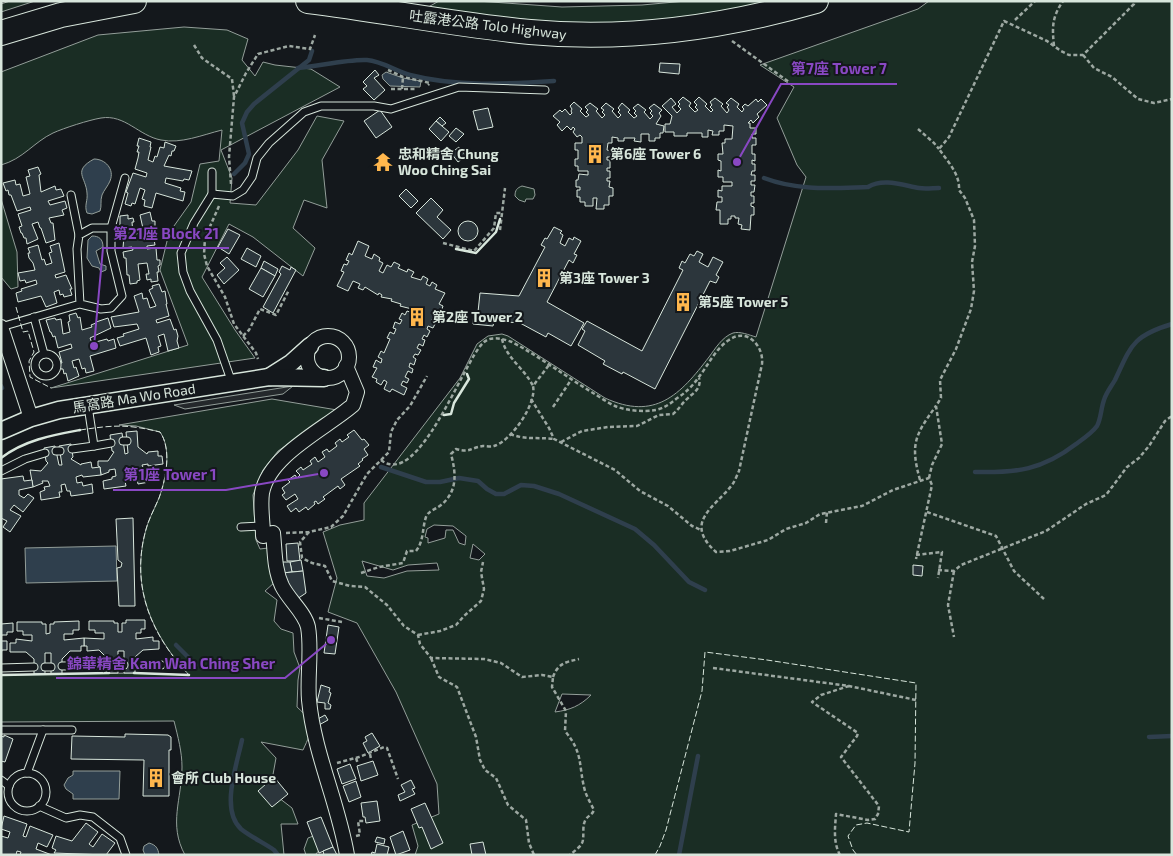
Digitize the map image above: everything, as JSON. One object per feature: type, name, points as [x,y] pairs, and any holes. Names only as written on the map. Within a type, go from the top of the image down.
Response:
[{"type":"highway","points":[[1,33],[61,15],[134,1]]},
{"type":"highway","name":"吐露港公路 Tolo Highway","points":[[308,1],[492,28],[532,32],[613,35],[666,32],[743,20],[816,1]]},
{"type":"street","points":[[1,327],[30,418]]},
{"type":"street","name":"馬窩路 Ma Wo Road","points":[[1,431],[30,418],[59,410],[269,378],[324,378],[338,376],[346,366],[348,352],[345,346],[335,337],[321,337],[291,363],[269,378]]},
{"type":"street","points":[[310,346],[307,359],[308,366],[312,372],[324,378]]},
{"type":"street","name":"馬窩路 Ma Wo Road","points":[[305,621],[290,601],[281,584],[268,530],[262,493],[271,471],[282,458],[349,409],[356,401],[356,387],[346,366]]},
{"type":"street","points":[[305,621],[309,700],[326,778],[336,804],[347,855]]},
{"type":"lane","points":[[212,194],[233,196],[243,190],[248,184],[257,158],[269,143],[304,112],[321,106],[374,106],[391,109],[459,87],[545,90]]},
{"type":"lane","points":[[212,172],[212,194],[194,223],[181,253],[190,291],[217,340],[232,383]]},
{"type":"lane","points":[[1,327],[80,304],[101,309],[111,308],[122,296],[111,251],[111,228],[125,178]]},
{"type":"lane","points":[[71,195],[79,235],[77,249],[80,304]]},
{"type":"lane","points":[[79,235],[92,228],[111,228]]},
{"type":"lane","points":[[34,317],[44,354]]},
{"type":"lane","points":[[88,406],[94,446]]},
{"type":"lane","points":[[72,449],[111,443]]},
{"type":"lane","points":[[1,471],[25,459],[45,453]]},
{"type":"lane","points":[[241,527],[268,530]]},
{"type":"lane","points":[[135,665],[161,665]]},
{"type":"lane","points":[[62,666],[107,666]]},
{"type":"lane","points":[[1,668],[34,667]]},
{"type":"lane","points":[[1,730],[72,730]]},
{"type":"lane","points":[[27,773],[43,730]]},
{"type":"lane","points":[[20,774],[35,774],[45,786],[46,794],[39,806],[26,810],[20,809],[10,800],[9,786],[13,779],[20,774]]},
{"type":"lane","points":[[1,780],[9,786]]},
{"type":"lane","points":[[39,806],[66,818],[80,815],[93,817],[120,838],[126,855]]},
{"type":"path","points":[[1014,20],[1035,1]]},
{"type":"path","points":[[1054,46],[1055,13],[1063,1]]},
{"type":"path","points":[[939,149],[949,136],[961,113],[1004,21],[1047,41],[1069,55],[1083,55],[1134,4],[1134,1]]},
{"type":"path","points":[[234,97],[258,54],[289,46],[310,49],[316,36]]},
{"type":"path","points":[[731,40],[789,82]]},
{"type":"path","points":[[194,45],[202,58],[232,80],[234,97],[229,157],[231,181],[205,238],[204,254],[207,266],[224,297],[234,324],[256,352],[258,360]]},
{"type":"path","points":[[1083,55],[1094,68],[1112,77],[1138,99],[1154,103],[1172,99]]},
{"type":"path","points":[[388,70],[403,78],[430,83],[426,88]]},
{"type":"path","points":[[402,88],[403,78]]},
{"type":"path","points":[[391,89],[418,88]]},
{"type":"path","points":[[918,129],[934,143],[955,171],[959,190],[965,198],[974,220],[975,246],[972,262],[974,291],[971,309],[956,349],[940,380],[941,398],[918,433],[916,441],[915,455],[920,480]]},
{"type":"path","points":[[500,230],[505,188]]},
{"type":"path","points":[[443,243],[474,251],[494,228],[496,214],[503,213]]},
{"type":"path","points":[[243,336],[249,330],[260,309],[276,315],[289,290]]},
{"type":"path","points":[[381,460],[386,464],[398,464],[405,462],[415,453],[454,395],[468,364],[484,342],[494,338],[522,347],[616,407],[643,412],[670,404],[688,390],[699,378],[715,353],[728,340],[736,336],[744,336],[758,345],[762,352],[762,364],[739,471],[733,483],[705,515],[702,530],[706,542],[716,552],[730,551],[768,540],[786,529],[806,523],[820,514],[862,506],[893,490],[929,478]]},
{"type":"path","points":[[361,573],[379,567],[403,563],[407,551],[416,552],[420,546],[429,511],[440,505],[450,495],[455,484],[451,454],[456,449],[467,452],[483,446],[495,446],[510,434],[528,412],[534,391],[533,386],[529,378],[506,350],[502,339]]},
{"type":"path","points":[[533,386],[549,365]]},
{"type":"path","points":[[268,530],[309,532],[331,527],[343,516],[367,474],[389,452],[391,432],[410,406],[426,376]]},
{"type":"path","points":[[561,442],[582,431],[608,427],[638,426],[659,415],[673,414],[698,389],[699,378]]},
{"type":"path","points":[[553,407],[572,380]]},
{"type":"path","points":[[531,399],[554,439]]},
{"type":"path","points":[[916,559],[932,485],[929,478],[932,465],[942,444],[936,406]]},
{"type":"path","points":[[954,637],[948,605],[954,571],[961,565],[1046,531],[1086,504],[1106,495],[1127,467],[1139,458],[1149,446],[1165,421],[1172,416]]},
{"type":"path","points":[[510,434],[524,439],[542,437],[561,442],[615,470],[640,491],[668,506],[692,526],[702,530]]},
{"type":"path","points":[[826,522],[827,512]]},
{"type":"path","points":[[927,512],[996,536],[1014,571],[1044,599]]},
{"type":"path","points":[[309,532],[300,542],[302,558],[325,566],[332,581],[350,586],[365,587],[387,605],[404,626],[418,635],[440,631],[456,625],[481,601],[484,589],[481,572],[483,562]]},
{"type":"path","points":[[916,555],[942,552],[938,578]]},
{"type":"path","points":[[938,570],[954,571]]},
{"type":"path","points":[[305,621],[342,622]]},
{"type":"path","points":[[418,635],[420,644],[431,658],[439,677],[457,687],[476,737],[480,760],[485,770],[496,778],[508,805],[526,820],[529,843],[534,855]]},
{"type":"path","points":[[431,658],[484,659],[501,663],[522,677],[542,675],[553,677]]},
{"type":"path","points":[[570,855],[581,845],[584,839],[582,832],[586,820],[592,815],[594,810],[586,792],[580,758],[575,743],[565,731],[566,711],[552,687],[556,669],[562,664],[579,658]]},
{"type":"path","points":[[713,668],[849,686],[916,700]]},
{"type":"path","points":[[840,855],[836,848],[835,840],[836,814],[868,820],[875,819],[879,806],[841,757],[858,733],[812,702],[821,695],[849,686]]},
{"type":"path","points":[[334,764],[370,754],[384,747],[387,748],[398,779]]},
{"type":"path","points":[[370,754],[371,759]]},
{"type":"path","points":[[356,758],[358,764]]},
{"type":"green space","points":[[10,1],[35,1],[1,12],[1,4]]},
{"type":"green space","points":[[439,1],[477,1],[562,7],[642,5],[686,1],[781,1],[731,13],[598,26],[423,10]]},
{"type":"green space","points":[[929,1],[1172,1],[1172,855],[415,855],[418,846],[412,825],[439,814],[437,784],[396,692],[357,623],[328,612],[337,578],[323,532],[340,525],[364,520],[364,503],[460,378],[477,344],[488,336],[502,334],[508,336],[605,398],[638,407],[652,405],[677,393],[688,383],[725,337],[739,332],[756,337],[806,177],[797,165],[777,118],[794,87],[760,65],[918,9]],"holes":[[[434,525],[453,526],[466,536],[465,545],[459,543],[453,530],[446,530],[445,538],[428,543],[428,538],[425,537],[427,529]],[[473,544],[485,554],[479,560],[470,558]],[[362,561],[393,570],[408,565],[437,563],[439,570],[407,571],[384,578],[367,576]],[[562,694],[591,695],[574,707],[555,712]]]},
{"type":"green space","points":[[184,27],[227,30],[248,39],[242,60],[255,76],[263,62],[311,69],[340,87],[221,150],[232,178],[230,203],[256,205],[298,150],[317,116],[344,121],[322,160],[327,208],[304,200],[293,228],[315,248],[303,276],[253,237],[229,224],[202,277],[255,358],[51,388],[188,345],[160,270],[169,233],[191,202],[200,164],[219,161],[222,130],[192,138],[169,141],[153,138],[117,119],[101,118],[53,133],[16,159],[1,165],[1,72],[98,35]]},
{"type":"green space","points":[[522,186],[534,189],[535,195],[533,199],[526,199],[525,202],[515,196],[515,192]]},
{"type":"green space","points":[[1,199],[17,252],[18,287],[11,289],[1,277]]},
{"type":"green space","points":[[272,399],[337,410],[278,451],[263,470],[253,495],[256,540],[260,549],[268,548],[275,582],[265,591],[277,600],[274,621],[281,629],[293,633],[294,652],[300,668],[297,707],[310,722],[311,727],[303,750],[261,742],[276,758],[270,791],[292,808],[298,824],[281,824],[284,855],[185,855],[177,833],[177,811],[182,767],[181,750],[174,721],[1,722],[1,675],[135,673],[189,675],[176,660],[155,627],[143,592],[141,553],[149,519],[159,498],[166,473],[167,455],[164,439],[160,432],[136,426],[119,425]]},
{"type":"green space","points":[[316,835],[323,846],[315,855],[306,855],[304,849],[308,838]]},
{"type":"shaded area","points":[[293,386],[283,394],[185,409],[174,405]]},
{"type":"water","points":[[386,72],[403,78],[421,81],[420,87],[390,86],[383,79],[382,75]]},
{"type":"water","points":[[94,159],[102,161],[108,166],[111,177],[102,195],[100,211],[92,214],[87,213],[86,210],[87,193],[82,171],[87,163]]},
{"type":"water","points":[[92,236],[99,237],[102,242],[103,247],[96,251],[100,264],[106,266],[106,270],[101,272],[99,268],[92,266],[87,258],[88,240]]},
{"type":"water","points":[[116,546],[117,581],[26,583],[25,548]]},
{"type":"water","points":[[73,771],[120,771],[119,799],[73,799],[73,794],[64,785],[68,778],[73,775]]},
{"type":"water","points":[[149,843],[156,847],[159,855],[145,855],[144,846]]},
{"type":"building","points":[[660,63],[680,64],[679,74],[659,72]]},
{"type":"building","points":[[375,70],[379,75],[374,78],[385,90],[374,100],[363,89],[367,86],[363,82]]},
{"type":"building","points":[[683,97],[691,103],[689,106],[695,112],[698,110],[694,102],[699,97],[707,104],[705,106],[711,112],[713,110],[710,107],[712,105],[710,102],[715,98],[723,104],[721,106],[727,113],[729,105],[726,103],[731,98],[739,104],[737,107],[742,112],[744,109],[742,107],[745,104],[748,106],[756,99],[758,102],[761,99],[767,105],[757,114],[759,117],[753,123],[751,120],[748,123],[750,123],[750,128],[756,128],[756,134],[752,134],[752,138],[756,138],[756,145],[752,145],[752,154],[755,154],[755,161],[752,160],[752,164],[755,164],[755,171],[752,171],[751,175],[755,175],[755,181],[751,181],[751,185],[755,185],[754,192],[751,192],[751,196],[754,196],[754,203],[751,203],[751,206],[754,207],[754,215],[751,215],[750,230],[741,229],[742,225],[738,224],[739,218],[735,218],[735,216],[731,216],[731,219],[728,219],[728,224],[720,224],[720,210],[716,210],[717,202],[722,202],[722,197],[718,197],[718,190],[722,191],[722,186],[732,186],[732,182],[723,182],[723,177],[718,177],[718,170],[721,171],[721,161],[718,160],[718,154],[723,154],[722,143],[725,143],[725,139],[732,139],[733,126],[724,125],[724,131],[719,131],[719,135],[712,135],[713,131],[708,130],[708,137],[702,137],[702,133],[687,133],[687,136],[674,136],[674,132],[665,132],[665,124],[670,124],[672,116],[662,106],[671,98],[676,104],[672,107],[677,113],[681,109],[678,106],[680,104],[678,102]]},
{"type":"building","name":"第6座 Tower 6","points":[[574,102],[582,109],[580,111],[586,117],[589,115],[585,107],[590,103],[598,109],[596,111],[602,118],[605,115],[602,112],[604,110],[601,108],[606,103],[614,109],[612,111],[618,118],[621,115],[618,112],[620,110],[618,108],[622,103],[630,110],[628,112],[634,118],[637,116],[633,108],[638,104],[646,110],[644,112],[650,119],[653,116],[649,108],[654,104],[662,110],[659,113],[661,116],[656,124],[664,126],[663,133],[660,133],[660,138],[655,138],[655,141],[649,141],[649,134],[641,134],[641,142],[634,141],[635,138],[624,138],[624,141],[618,141],[618,138],[612,137],[612,143],[608,143],[607,150],[611,151],[611,157],[607,157],[607,160],[610,160],[610,168],[607,168],[607,171],[610,171],[610,178],[607,178],[607,181],[610,181],[609,187],[613,188],[613,196],[609,196],[609,205],[604,205],[604,209],[596,209],[597,198],[593,198],[593,206],[585,206],[585,202],[580,202],[580,197],[577,197],[577,190],[580,190],[580,187],[576,187],[576,180],[578,180],[579,174],[588,175],[588,171],[578,171],[578,166],[575,166],[575,159],[578,159],[578,150],[575,150],[575,143],[582,143],[582,137],[580,135],[577,137],[573,132],[575,129],[573,127],[571,130],[567,126],[562,131],[557,125],[560,122],[553,116],[560,110],[562,112],[565,109],[570,115],[572,109],[570,106]]},
{"type":"building","points":[[488,108],[493,127],[478,130],[473,111]]},
{"type":"building","points":[[380,110],[392,127],[376,138],[364,121]]},
{"type":"building","points":[[440,117],[446,123],[442,126],[436,121]]},
{"type":"building","points":[[436,121],[449,132],[441,141],[429,129]]},
{"type":"building","points":[[456,128],[464,134],[456,142],[449,136]]},
{"type":"building","points":[[139,138],[151,142],[148,160],[153,162],[155,156],[157,157],[160,147],[164,148],[165,142],[176,146],[164,166],[192,171],[189,180],[184,179],[183,181],[166,178],[165,183],[181,188],[180,191],[185,192],[183,201],[156,193],[152,208],[144,206],[145,200],[142,199],[145,190],[140,188],[135,204],[132,203],[131,206],[125,204],[128,193],[126,192],[133,173],[146,177],[147,173],[135,169],[139,152],[137,152],[139,146],[137,146]]},
{"type":"building","points":[[459,147],[466,156],[458,162],[451,153]]},
{"type":"building","points":[[38,167],[41,174],[39,175],[41,192],[55,186],[56,190],[61,189],[64,196],[48,201],[50,205],[65,201],[67,208],[62,210],[64,215],[49,218],[51,223],[53,223],[55,240],[46,243],[38,222],[32,224],[38,239],[27,244],[26,238],[24,238],[19,227],[22,226],[18,214],[31,210],[30,207],[17,211],[11,195],[9,195],[8,190],[6,191],[3,183],[15,180],[16,185],[20,184],[23,196],[30,194],[26,177],[30,176],[28,170]]},
{"type":"building","points":[[406,189],[418,201],[411,208],[399,196]]},
{"type":"building","points":[[431,198],[443,210],[437,217],[451,230],[443,239],[416,213]]},
{"type":"building","points":[[150,212],[152,221],[155,221],[155,233],[153,233],[155,245],[147,246],[147,249],[156,248],[157,260],[160,260],[159,272],[157,272],[158,281],[151,282],[151,279],[147,280],[146,274],[149,274],[147,263],[138,264],[140,280],[137,283],[130,284],[129,275],[127,275],[126,258],[124,258],[123,252],[133,250],[132,247],[123,248],[124,236],[122,236],[120,230],[120,216],[128,215],[128,219],[133,218],[133,234],[144,233],[140,215]]},
{"type":"building","points":[[468,221],[475,224],[478,231],[475,238],[468,241],[461,238],[458,231],[461,224]]},
{"type":"building","name":"第3座 Tower 3","points":[[554,227],[562,231],[560,233],[563,235],[560,243],[565,246],[569,238],[573,240],[574,237],[581,241],[574,254],[577,255],[573,263],[569,260],[547,302],[584,323],[571,346],[548,333],[546,337],[520,323],[494,321],[493,326],[473,324],[474,312],[478,312],[480,293],[519,296],[545,247],[541,245]]},
{"type":"building","points":[[228,229],[240,235],[229,254],[218,247]]},
{"type":"building","name":"第2座 Tower 2","points":[[358,241],[369,246],[365,256],[372,259],[374,254],[380,258],[379,261],[383,263],[379,271],[383,273],[387,265],[391,267],[394,262],[400,265],[398,268],[407,272],[408,269],[414,272],[411,277],[421,280],[423,276],[428,279],[426,284],[430,286],[432,282],[437,285],[435,289],[445,293],[439,304],[443,306],[441,312],[437,310],[432,320],[436,322],[433,328],[428,326],[427,329],[430,331],[427,337],[424,335],[422,339],[425,340],[423,346],[419,344],[417,348],[421,350],[418,355],[415,354],[413,357],[416,359],[414,365],[410,363],[409,367],[413,369],[412,373],[408,371],[405,377],[409,379],[407,383],[403,381],[401,385],[407,388],[404,395],[392,389],[390,392],[384,389],[387,382],[384,380],[381,385],[376,382],[377,379],[372,377],[377,368],[373,367],[376,360],[381,363],[382,359],[378,357],[381,351],[384,353],[390,339],[387,338],[390,332],[394,334],[396,329],[393,328],[395,322],[400,324],[402,320],[399,319],[402,313],[405,315],[407,311],[410,312],[412,309],[400,306],[401,304],[391,301],[392,299],[381,297],[382,295],[379,293],[378,295],[365,287],[363,290],[358,288],[360,284],[353,281],[348,291],[337,286],[344,272],[341,271],[344,264],[347,265],[349,261],[346,260],[349,253],[352,255]]},
{"type":"building","points":[[59,243],[65,272],[55,275],[56,278],[66,275],[72,289],[70,289],[72,295],[64,297],[63,294],[60,295],[59,290],[54,292],[57,303],[46,307],[41,296],[18,302],[16,293],[22,291],[21,289],[37,284],[36,280],[26,283],[25,280],[20,281],[18,273],[35,270],[29,258],[28,248],[38,245],[42,260],[44,259],[46,265],[52,263],[49,253],[52,252],[50,246]]},
{"type":"building","points":[[247,248],[261,256],[256,267],[241,259]]},
{"type":"building","name":"第5座 Tower 5","points":[[697,251],[703,254],[699,262],[708,267],[713,257],[723,262],[716,275],[719,277],[716,283],[710,281],[655,389],[603,364],[605,361],[578,345],[585,331],[582,329],[587,321],[642,351],[683,270],[679,268],[682,261],[685,263],[690,254],[694,256]]},
{"type":"building","points":[[227,257],[239,270],[224,284],[217,275],[225,268],[220,263]]},
{"type":"building","points":[[264,261],[278,269],[275,276],[261,268]]},
{"type":"building","points":[[282,266],[290,270],[291,267],[296,270],[273,313],[263,307],[281,274],[279,272]]},
{"type":"building","points":[[261,268],[275,276],[263,297],[249,289]]},
{"type":"building","points":[[159,284],[162,292],[165,291],[169,316],[156,320],[157,323],[170,319],[174,330],[176,329],[179,348],[168,351],[164,334],[158,336],[161,346],[158,347],[159,352],[151,355],[146,338],[120,346],[117,338],[139,329],[137,324],[114,327],[111,317],[139,312],[134,296],[142,293],[143,299],[147,298],[150,308],[156,306],[149,290],[153,288],[152,286]]},
{"type":"building","points":[[76,313],[78,318],[80,317],[82,330],[108,318],[111,328],[90,338],[92,343],[114,339],[116,348],[90,356],[94,371],[86,373],[85,368],[82,369],[79,359],[72,361],[79,376],[68,381],[66,373],[64,374],[59,363],[62,363],[59,352],[72,348],[71,344],[58,348],[55,336],[53,337],[50,332],[46,320],[61,319],[63,334],[70,332],[69,315]]},
{"type":"building","points":[[354,430],[369,445],[364,449],[368,455],[358,464],[360,466],[341,479],[345,485],[340,489],[338,486],[323,497],[325,499],[318,504],[316,501],[308,510],[306,507],[299,512],[296,508],[291,512],[287,506],[298,499],[295,494],[286,500],[282,495],[285,493],[282,488],[290,482],[288,480],[295,475],[297,478],[300,475],[296,471],[301,467],[303,470],[312,464],[310,461],[315,457],[318,462],[325,457],[322,452],[327,449],[329,452],[337,446],[335,443],[340,439],[342,442]]},
{"type":"building","points":[[137,431],[138,447],[147,454],[148,452],[158,451],[158,456],[162,456],[163,464],[142,465],[145,472],[149,471],[150,475],[155,474],[155,481],[138,484],[137,479],[133,480],[132,473],[127,474],[126,486],[104,489],[103,481],[116,476],[115,469],[101,475],[100,467],[98,466],[98,461],[108,461],[114,452],[112,451],[110,435],[122,433],[125,454],[128,453],[126,432]]},
{"type":"building","points":[[71,444],[73,457],[71,459],[81,465],[91,462],[92,468],[100,467],[101,475],[83,477],[82,475],[76,477],[77,483],[82,482],[83,486],[92,484],[93,493],[71,496],[65,484],[61,485],[62,492],[59,492],[60,497],[41,500],[40,492],[45,490],[44,487],[50,486],[48,481],[42,481],[43,483],[33,487],[30,470],[41,471],[48,463],[44,448],[55,446],[59,465],[62,465],[59,446]]},
{"type":"building","points":[[23,476],[24,481],[32,480],[33,487],[19,490],[19,495],[24,498],[28,494],[34,498],[23,512],[14,505],[10,510],[21,516],[10,532],[3,527],[7,521],[1,518],[1,479]]},
{"type":"building","points":[[133,518],[135,606],[119,606],[117,568],[121,567],[122,563],[118,560],[116,519]]},
{"type":"building","points":[[298,543],[300,561],[287,561],[286,544]]},
{"type":"building","points":[[301,560],[303,571],[292,572],[290,562]]},
{"type":"building","points":[[279,562],[290,562],[292,572],[282,573]]},
{"type":"building","points":[[913,565],[923,566],[922,576],[913,575]]},
{"type":"building","points":[[303,571],[306,593],[294,601],[282,573]]},
{"type":"building","points":[[126,620],[145,620],[145,629],[141,629],[141,633],[136,633],[136,639],[153,637],[153,641],[159,641],[159,649],[143,650],[135,657],[135,673],[124,673],[124,651],[118,651],[118,673],[107,673],[107,658],[99,650],[87,651],[87,646],[84,646],[84,638],[104,639],[104,633],[95,633],[95,630],[89,630],[89,621],[114,621],[114,623],[118,623],[118,632],[122,632],[122,623],[126,623]]},
{"type":"building","points":[[79,621],[79,630],[73,630],[73,634],[64,634],[64,640],[84,638],[84,646],[81,646],[81,651],[70,651],[62,659],[62,674],[51,674],[51,653],[45,653],[45,674],[34,674],[34,659],[26,652],[10,652],[10,643],[16,643],[16,639],[32,641],[32,635],[23,635],[23,631],[17,631],[17,622],[42,622],[42,624],[46,624],[46,634],[50,633],[50,624],[54,624],[54,622]]},
{"type":"building","points":[[13,623],[13,632],[7,632],[7,635],[2,635],[1,637],[1,624]]},
{"type":"building","points":[[328,625],[339,627],[335,654],[324,653]]},
{"type":"building","points":[[1,641],[7,641],[7,650],[2,650],[1,654]]},
{"type":"building","points":[[321,685],[330,688],[329,692],[331,693],[328,703],[331,705],[330,709],[325,709],[325,703],[317,702]]},
{"type":"building","points":[[325,715],[328,720],[319,725],[316,720]]},
{"type":"building","points":[[372,733],[380,746],[368,753],[363,743],[367,741],[365,737]]},
{"type":"building","name":"會所 Club House","points":[[125,734],[168,735],[171,737],[171,750],[169,750],[169,796],[143,796],[144,760],[71,759],[72,736],[125,737]]},
{"type":"building","points":[[4,735],[13,739],[5,762],[1,761],[1,736],[4,737]]},
{"type":"building","points":[[373,761],[378,775],[361,781],[357,766]]},
{"type":"building","points":[[350,764],[356,779],[342,784],[337,769]]},
{"type":"building","points":[[274,777],[288,794],[272,807],[258,791]]},
{"type":"building","points":[[411,780],[415,788],[412,789],[415,794],[400,801],[398,795],[405,792],[401,785]]},
{"type":"building","points":[[356,781],[361,797],[349,802],[343,786]]},
{"type":"building","points":[[377,801],[380,821],[366,823],[361,803]]},
{"type":"building","points":[[425,803],[443,843],[431,849],[422,827],[419,828],[411,809]]},
{"type":"building","points":[[4,816],[27,824],[23,836],[26,837],[30,826],[53,835],[47,847],[38,843],[36,849],[52,855],[20,855],[21,852],[17,851],[16,855],[1,855],[1,836],[8,838],[10,832],[1,829]]},
{"type":"building","points":[[321,817],[333,847],[319,853],[307,822]]},
{"type":"building","points":[[86,823],[98,832],[89,844],[93,847],[102,834],[115,843],[106,855],[54,853],[56,850],[52,848],[56,836],[72,841]]},
{"type":"building","points":[[403,831],[410,850],[396,855],[390,837]]},
{"type":"building","points":[[377,837],[385,839],[384,844],[375,842]]},
{"type":"building","points":[[483,842],[486,855],[472,855],[470,844]]},
{"type":"building","points":[[377,844],[389,847],[387,855],[371,855],[372,852],[375,853]]},
{"type":"building","points":[[333,847],[337,855],[324,855],[323,851]]},
{"type":"waterway","points":[[234,174],[245,163],[249,154],[242,123],[247,112],[254,104],[309,60],[312,51]]},
{"type":"waterway","points":[[298,68],[367,60],[427,79],[463,83],[500,84],[554,81]]},
{"type":"waterway","points":[[764,178],[790,185],[815,188],[868,187],[880,183],[921,188],[939,188]]},
{"type":"waterway","points":[[975,472],[1004,472],[1040,465],[1064,453],[1084,438],[1097,426],[1106,395],[1134,344],[1148,333],[1172,324]]},
{"type":"waterway","points":[[381,467],[426,482],[440,482],[459,478],[478,481],[496,494],[504,494],[521,485],[534,486],[559,494],[635,529],[654,545],[689,582],[705,590]]},
{"type":"waterway","points":[[176,645],[196,665]]},
{"type":"waterway","points":[[1149,737],[1172,736]]},
{"type":"waterway","points":[[242,740],[232,786],[231,799],[235,821],[241,829],[274,850],[278,855]]},
{"type":"waterway","points":[[679,855],[698,756]]},
{"type":"fence","points":[[16,307],[23,332],[28,331],[34,352],[29,361],[30,377],[51,388]]},
{"type":"fence","points":[[80,430],[112,426],[129,427],[160,432],[164,439],[167,455],[166,473],[159,498],[149,519],[141,553],[143,592],[155,627],[176,660],[189,675]]},
{"type":"fence","points":[[655,855],[666,830],[702,691],[705,652],[916,683],[915,763],[909,832],[867,823],[856,825],[848,836],[857,855]]},
{"type":"wall","points":[[456,249],[476,253],[496,232],[500,219]]},
{"type":"wall","points":[[444,415],[451,414],[454,403],[469,379],[467,374]]},
{"type":"wall","points":[[1,458],[29,443],[49,436],[80,430]]},
{"type":"wall","points":[[1,675],[109,673]]},
{"type":"wall","points":[[134,673],[189,675]]},
{"type":"place","name":"第6座 Tower 6","points":[[595,154]]},
{"type":"place","name":"忠和精舍 Chung Woo Ching Sai","points":[[383,162]]},
{"type":"place","name":"第7座 Tower 7","points":[[737,162]]},
{"type":"place","name":"第3座 Tower 3","points":[[544,278]]},
{"type":"place","name":"第5座 Tower 5","points":[[683,302]]},
{"type":"place","name":"第2座 Tower 2","points":[[417,317]]},
{"type":"place","name":"第21座 Block 21","points":[[94,346]]},
{"type":"place","name":"第1座 Tower 1","points":[[324,473]]},
{"type":"place","name":"錦華精舍 Kam Wah Ching Sher","points":[[331,640]]},
{"type":"place","name":"會所 Club House","points":[[156,778]]}]
